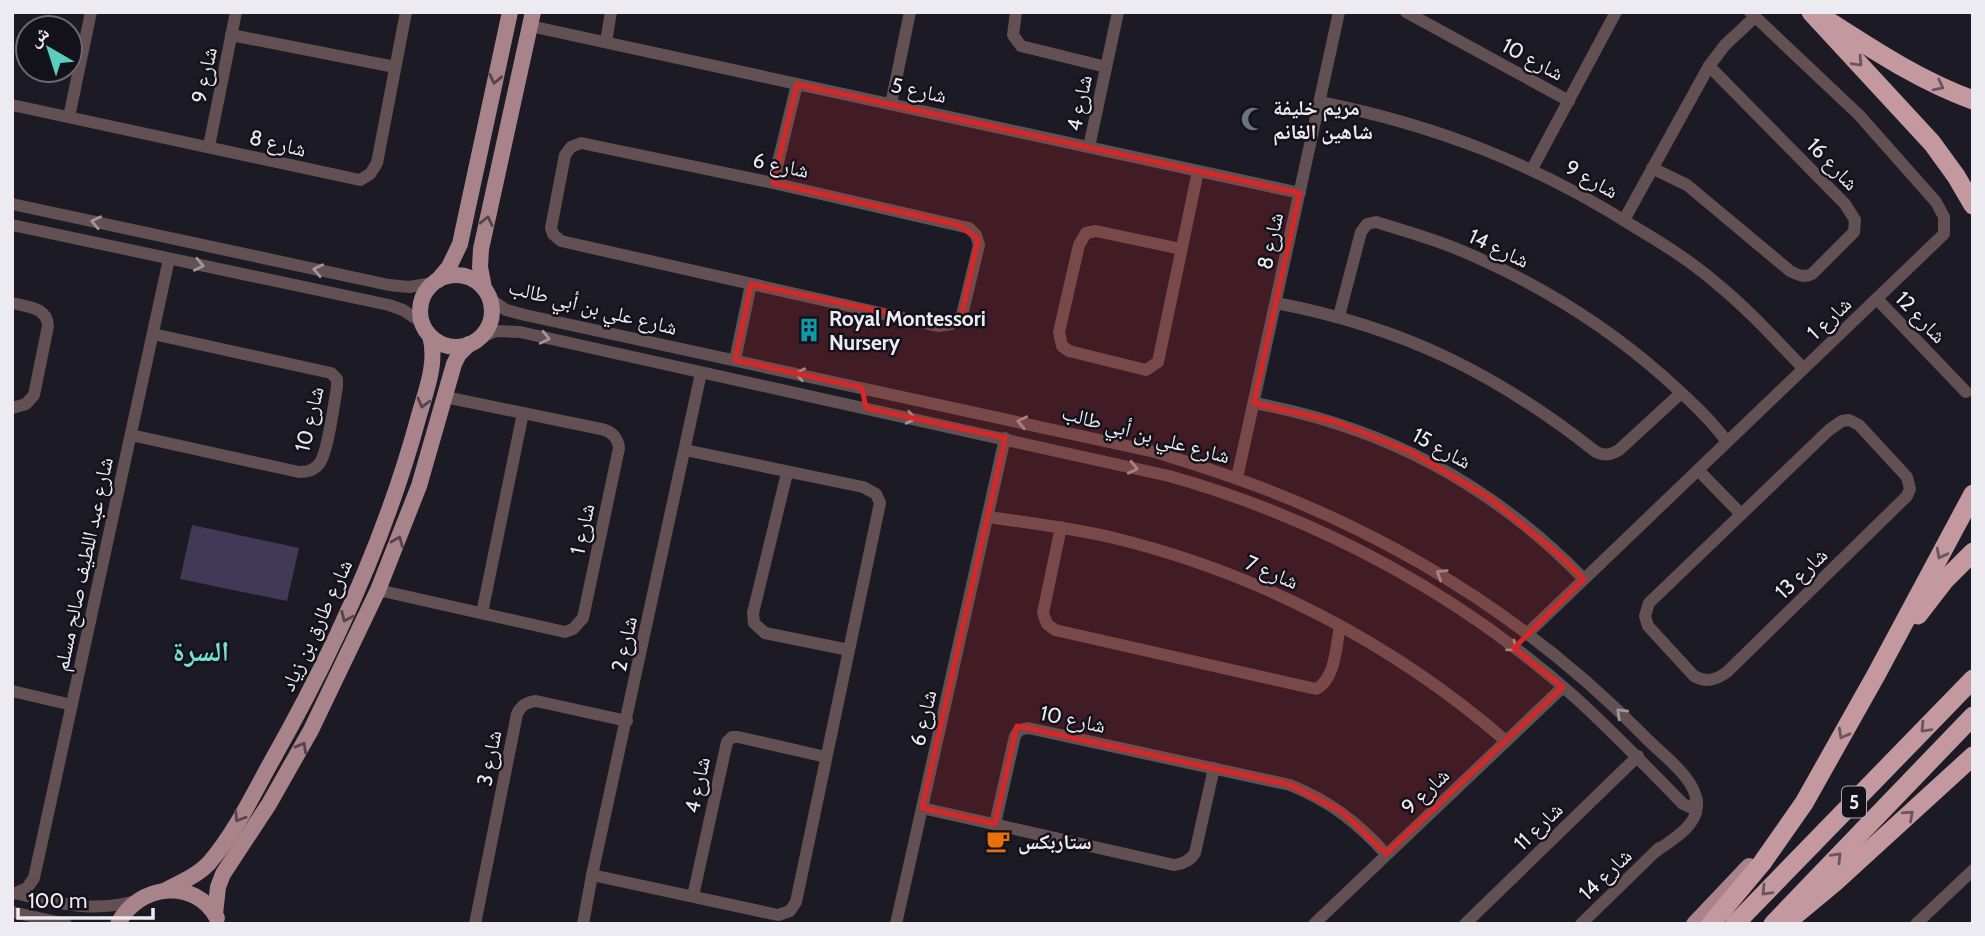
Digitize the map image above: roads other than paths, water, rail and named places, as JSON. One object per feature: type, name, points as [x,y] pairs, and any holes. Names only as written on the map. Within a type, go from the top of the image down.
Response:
[{"type":"highway","points":[[1811,12],[1933,143],[1973,205]]},
{"type":"highway","points":[[1818,12],[1882,56],[1949,91],[1973,100]]},
{"type":"highway","points":[[1711,924],[1784,834],[1822,772],[1973,494]]},
{"type":"highway","points":[[1876,675],[1938,589],[1973,552]]},
{"type":"highway","name":"5","points":[[1735,924],[1973,680]]},
{"type":"highway","name":"5","points":[[1773,924],[1973,716]]},
{"type":"highway","points":[[1784,924],[1834,883],[1973,756]]},
{"type":"main road","points":[[510,12],[460,244],[449,267],[421,301],[426,329],[445,345],[457,347],[474,341],[487,329],[491,317],[480,254],[531,19]]},
{"type":"main road","points":[[481,145],[493,150],[502,149]]},
{"type":"main road","points":[[477,161],[491,160],[498,167]]},
{"type":"main road","points":[[436,281],[450,275],[462,276],[474,280],[487,293]]},
{"type":"main road","name":"شارع طارق بن زياد","points":[[137,901],[164,891],[199,872],[209,862],[254,793],[309,692],[345,618],[400,478],[432,365],[432,345],[426,329]]},
{"type":"main road","name":"شارع طارق بن زياد","points":[[217,919],[218,887],[223,874],[300,751],[378,590],[419,486],[457,357],[474,341]]},
{"type":"main road","points":[[400,478],[401,486],[407,491],[415,490],[419,486]]},
{"type":"main road","points":[[390,508],[395,503],[401,503],[407,507],[408,515]]},
{"type":"main road","points":[[1694,924],[1760,855],[1784,834]]},
{"type":"main road","points":[[164,891],[189,892],[201,899],[217,919]]},
{"type":"main road","points":[[118,924],[137,901]]},
{"type":"street","points":[[69,117],[91,12]]},
{"type":"street","name":"شارع 9","points":[[209,146],[236,12]]},
{"type":"street","name":"شارع 8","points":[[12,105],[355,180],[364,179],[377,163],[406,12]]},
{"type":"street","points":[[606,42],[611,12]]},
{"type":"street","points":[[891,104],[910,12]]},
{"type":"street","name":"شارع 4","points":[[1016,12],[1013,36],[1021,46],[1106,67]]},
{"type":"street","name":"شارع 4","points":[[1089,147],[1118,12]]},
{"type":"street","name":"شارع 8","points":[[1237,478],[1339,12]]},
{"type":"street","name":"شارع 10","points":[[1406,12],[1569,100]]},
{"type":"street","points":[[1532,169],[1616,12]]},
{"type":"street","name":"شارع 1","points":[[1528,634],[1940,240],[1945,229],[1942,212],[1936,202],[1864,121],[1753,14],[1709,66],[1624,220]]},
{"type":"street","name":"شارع 5","points":[[531,19],[606,42],[1300,193]]},
{"type":"street","points":[[231,35],[395,67]]},
{"type":"street","name":"شارع 16","points":[[1653,169],[1686,185],[1798,275],[1812,274],[1854,232],[1854,215],[1845,204],[1709,66]]},
{"type":"street","points":[[773,183],[797,84]]},
{"type":"street","name":"شارع 9","points":[[1320,102],[1423,127],[1532,169],[1624,220],[1713,280],[1744,307],[1804,368]]},
{"type":"street","name":"شارع 6","points":[[586,143],[773,183],[958,225],[973,231],[979,245],[962,315],[947,325],[938,326],[561,241],[551,228],[565,155],[573,145],[586,143]]},
{"type":"street","points":[[1181,249],[1096,231],[1086,233],[1079,245],[1059,332],[1062,345],[1069,351],[1133,367],[1146,370],[1153,367],[1161,356],[1198,171]]},
{"type":"street","points":[[12,219],[15,214],[12,205],[403,287],[436,281]]},
{"type":"street","points":[[32,229],[29,218],[37,209]]},
{"type":"street","name":"شارع 14","points":[[1339,316],[1361,232],[1370,222],[1376,222],[1462,250],[1552,296],[1618,339],[1711,421],[1727,442]]},
{"type":"street","points":[[12,225],[396,307],[426,329]]},
{"type":"street","name":"شارع عبد اللطيف صالح مسلم","points":[[34,878],[169,259]]},
{"type":"street","points":[[357,298],[367,291],[367,284],[363,279]]},
{"type":"street","points":[[736,360],[751,284]]},
{"type":"street","name":"شارع علي بن أبي طالب","points":[[487,293],[506,310],[525,315],[1155,452],[1237,478],[1342,522],[1406,554],[1464,588],[1528,634],[1597,690],[1642,734],[1688,782],[1697,801]]},
{"type":"street","name":"شارع 12","points":[[1877,299],[1966,392]]},
{"type":"street","points":[[12,303],[39,310],[47,317],[48,326],[34,395],[26,404],[12,408]]},
{"type":"street","points":[[1276,303],[1339,316],[1409,340],[1485,375],[1558,422],[1596,453],[1612,454],[1619,450],[1681,393]]},
{"type":"street","points":[[520,332],[518,324],[525,315]]},
{"type":"street","name":"شارع علي بن أبي طالب","points":[[474,341],[496,331],[520,332],[1005,438],[1196,484],[1254,503],[1332,537],[1396,570],[1480,623],[1563,687],[1634,752],[1679,800]]},
{"type":"street","name":"شارع 10","points":[[131,435],[303,472],[317,466],[324,455],[337,387],[337,379],[331,373],[153,334]]},
{"type":"street","name":"شارع 2","points":[[583,924],[701,373]]},
{"type":"street","points":[[840,402],[845,401],[851,394],[848,384]]},
{"type":"street","points":[[866,408],[864,400],[871,390]]},
{"type":"street","name":"شارع 1","points":[[378,590],[565,632],[571,631],[583,618],[619,448],[615,436],[605,430],[446,397]]},
{"type":"street","name":"شارع 15","points":[[1254,403],[1307,414],[1360,430],[1438,465],[1516,516],[1584,579]]},
{"type":"street","points":[[482,613],[523,413]]},
{"type":"street","name":"شارع 13","points":[[1845,420],[1859,425],[1907,477],[1910,485],[1904,499],[1727,672],[1716,679],[1702,681],[1690,673],[1650,630],[1646,612],[1655,597],[1741,514],[1829,430],[1845,420]]},
{"type":"street","name":"شارع 6","points":[[896,924],[1005,438]]},
{"type":"street","points":[[592,874],[778,915],[787,913],[796,902],[881,506],[880,500],[874,492],[863,487],[685,450]]},
{"type":"street","points":[[1698,470],[1741,514]]},
{"type":"street","points":[[787,473],[753,613],[754,623],[765,633],[849,650]]},
{"type":"street","name":"شارع 7","points":[[988,517],[1061,527],[1114,538],[1192,561],[1268,590],[1340,626],[1426,678],[1506,741]]},
{"type":"street","points":[[1332,537],[1343,533],[1345,527],[1342,522]]},
{"type":"street","points":[[1061,527],[1043,613],[1047,624],[1055,630],[1316,689],[1329,675],[1340,626]]},
{"type":"street","points":[[1396,570],[1396,560],[1406,554]]},
{"type":"street","name":"شارع 9","points":[[1318,922],[1563,687]]},
{"type":"street","points":[[12,691],[72,705]]},
{"type":"street","name":"شارع 3","points":[[475,924],[520,708],[528,702],[536,702],[627,721]]},
{"type":"street","name":"شارع 10","points":[[995,824],[1015,736],[1023,729],[1276,781],[1313,795],[1353,820],[1386,854]]},
{"type":"street","name":"شارع 11","points":[[1465,924],[1635,750],[1641,747],[1644,740],[1642,734]]},
{"type":"street","name":"شارع 4","points":[[693,896],[724,748],[729,740],[738,737],[827,757]]},
{"type":"street","points":[[922,808],[1174,865],[1189,860],[1195,853],[1214,768]]},
{"type":"street","points":[[1679,800],[1689,807],[1697,801]]},
{"type":"street","name":"شارع 14","points":[[1655,852],[1678,825],[1681,810],[1679,800]]},
{"type":"street","name":"شارع 14","points":[[1581,924],[1655,852],[1691,822],[1697,810],[1697,801]]},
{"type":"street","points":[[1916,924],[1973,870]]},
{"type":"street","points":[[14,893],[27,888],[34,878]]},
{"type":"street","points":[[34,878],[45,900]]},
{"type":"street","points":[[14,893],[91,908],[137,901]]},
{"type":"street","points":[[12,912],[66,924]]},
{"type":"place","name":"مريم خليفة شاهين الغانم","points":[[1253,119]]},
{"type":"place","name":"Royal Montessori Nursery","points":[[809,330]]},
{"type":"place","name":"ستاربكس","points":[[998,841]]},
{"type":"district","name":"السرة","points":[[201,651]]}]
